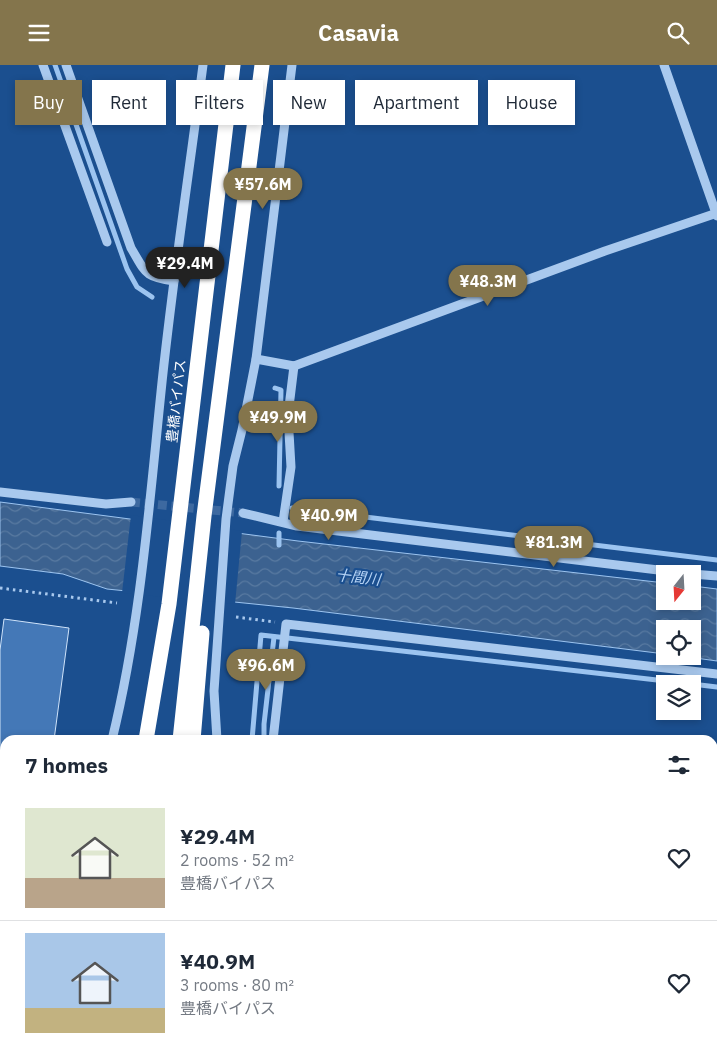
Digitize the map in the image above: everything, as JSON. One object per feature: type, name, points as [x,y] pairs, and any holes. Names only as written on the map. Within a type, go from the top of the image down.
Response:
[{"type":"highway","name":"豊橋バイパス","points":[[147,735],[169,604],[232,65]]},
{"type":"highway","points":[[194,735],[206,608],[204,516],[230,331],[262,65]]},
{"type":"highway","points":[[181,735],[206,608]]},
{"type":"street","points":[[43,65],[107,242]]},
{"type":"street","points":[[66,65],[131,248],[147,274],[152,278],[174,281]]},
{"type":"street","points":[[113,735],[127,679],[138,599],[174,281],[202,65]]},
{"type":"street","points":[[217,735],[206,608],[226,519],[233,466],[256,359],[292,65]]},
{"type":"street","points":[[256,359],[294,366],[605,251],[717,214],[664,65]]},
{"type":"street","points":[[283,522],[291,467],[288,415],[294,366]]},
{"type":"street","points":[[0,492],[106,504],[131,502]]},
{"type":"street","points":[[243,513],[283,522],[656,569]]},
{"type":"street","points":[[701,575],[717,576]]},
{"type":"street","points":[[274,735],[286,624],[717,674]]},
{"type":"path","points":[[0,588],[118,603]]},
{"type":"path","points":[[236,617],[286,624]]},
{"type":"water","name":"十間川","points":[[0,502],[298,541],[656,582],[656,610],[701,610],[701,587],[717,589],[717,661],[701,659],[701,620],[656,620],[656,653],[293,608],[107,589],[63,574],[0,566]]},
{"type":"pier","points":[[131,515],[242,531],[235,604],[122,593]]},
{"type":"building","points":[[4,619],[69,628],[55,735],[0,735],[0,650]]},
{"type":"waterway","points":[[55,65],[127,269],[137,287],[152,297]]},
{"type":"waterway","points":[[275,388],[281,390],[279,486]]},
{"type":"waterway","points":[[292,508],[717,560]]},
{"type":"waterway","points":[[279,533],[279,545]]},
{"type":"waterway","points":[[252,735],[261,635],[656,680]]},
{"type":"waterway","points":[[264,735],[274,637]]},
{"type":"waterway","points":[[701,685],[717,687]]},
{"type":"tunnel","points":[[131,502],[243,513]]}]
